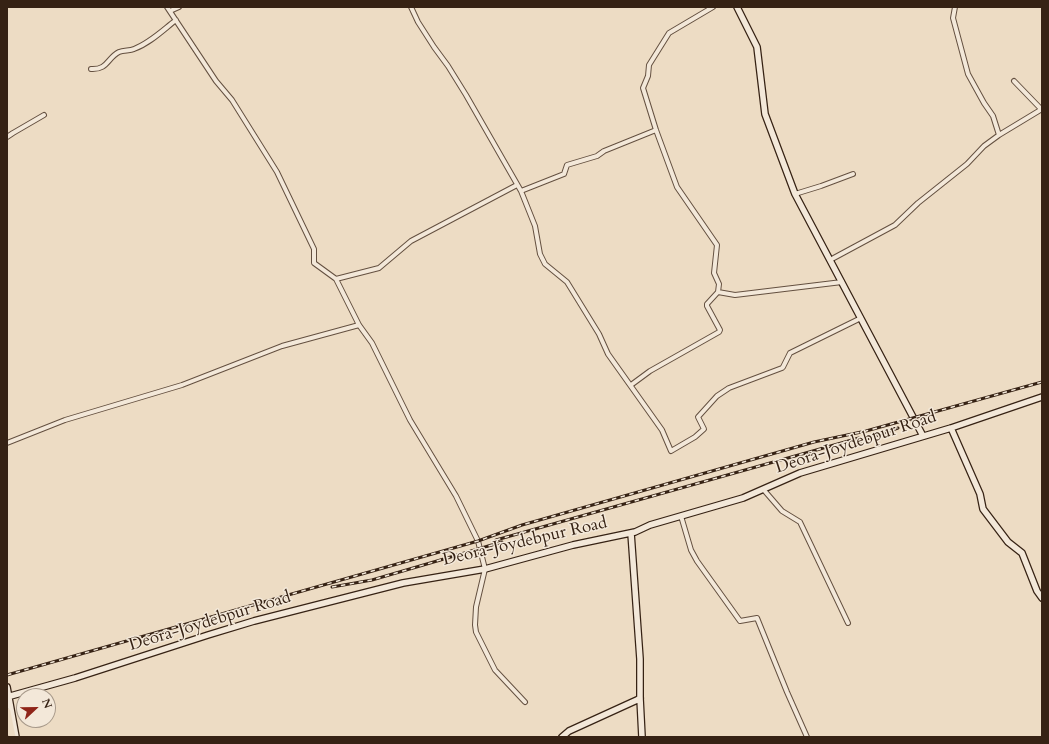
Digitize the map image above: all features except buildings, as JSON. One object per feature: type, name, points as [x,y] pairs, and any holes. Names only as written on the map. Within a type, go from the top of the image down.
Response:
[{"type":"highway","points":[[7,712],[12,737]]},
{"type":"street","points":[[167,7],[216,81],[232,100],[277,172],[314,249],[314,263],[336,279],[359,325],[372,343],[410,420],[456,496],[478,541],[485,569],[476,607],[476,632],[495,670],[525,702]]},
{"type":"street","points":[[170,11],[179,7]]},
{"type":"street","points":[[411,7],[418,22],[448,66],[500,152],[521,192],[534,226],[542,259],[545,264],[567,282],[599,334],[608,354],[662,430],[671,451],[695,437],[704,429],[698,417],[719,394],[729,388],[784,367],[790,353],[861,318]]},
{"type":"street","points":[[631,386],[650,371],[719,332],[720,329],[707,306],[707,304],[718,292],[719,284],[714,273],[717,245],[678,187],[656,130],[643,88],[648,76],[649,64],[670,33],[713,7]]},
{"type":"street","points":[[737,7],[757,47],[765,114],[795,194],[923,436]]},
{"type":"street","points":[[955,7],[953,18],[968,74],[993,116],[998,135]]},
{"type":"street","points":[[91,69],[97,70],[106,66],[119,52],[134,50],[153,38],[176,20]]},
{"type":"street","points":[[830,260],[896,224],[918,203],[967,164],[984,146],[998,135],[1042,110],[1014,81]]},
{"type":"street","points":[[7,137],[13,132],[44,115]]},
{"type":"street","points":[[521,192],[564,174],[567,164],[597,156],[604,151],[656,130]]},
{"type":"street","points":[[795,194],[853,174]]},
{"type":"street","points":[[336,279],[379,268],[412,241],[517,185]]},
{"type":"street","points":[[718,292],[735,296],[842,282]]},
{"type":"street","points":[[7,443],[65,420],[182,385],[282,346],[359,325]]},
{"type":"street","name":"Deora-Joydebpur Road","points":[[8,697],[82,676],[254,621],[402,583],[485,569],[573,545],[631,533],[650,525],[743,498],[800,472],[951,428],[1042,397]]},
{"type":"street","points":[[951,428],[980,494],[984,509],[1008,542],[1022,553],[1037,591],[1042,598]]},
{"type":"street","points":[[763,489],[782,511],[800,522],[848,622]]},
{"type":"street","points":[[681,516],[691,550],[697,561],[740,621],[757,618],[806,736],[801,737]]},
{"type":"street","points":[[631,533],[640,659],[642,737]]},
{"type":"street","points":[[7,687],[16,737]]},
{"type":"street","points":[[562,737],[569,731],[640,698]]},
{"type":"railway","points":[[7,675],[478,541],[522,525],[814,442],[866,431],[1042,382]]},
{"type":"railway","points":[[855,443],[898,428]]},
{"type":"railway","points":[[496,540],[859,438]]},
{"type":"railway","points":[[332,587],[372,580],[502,542]]}]
